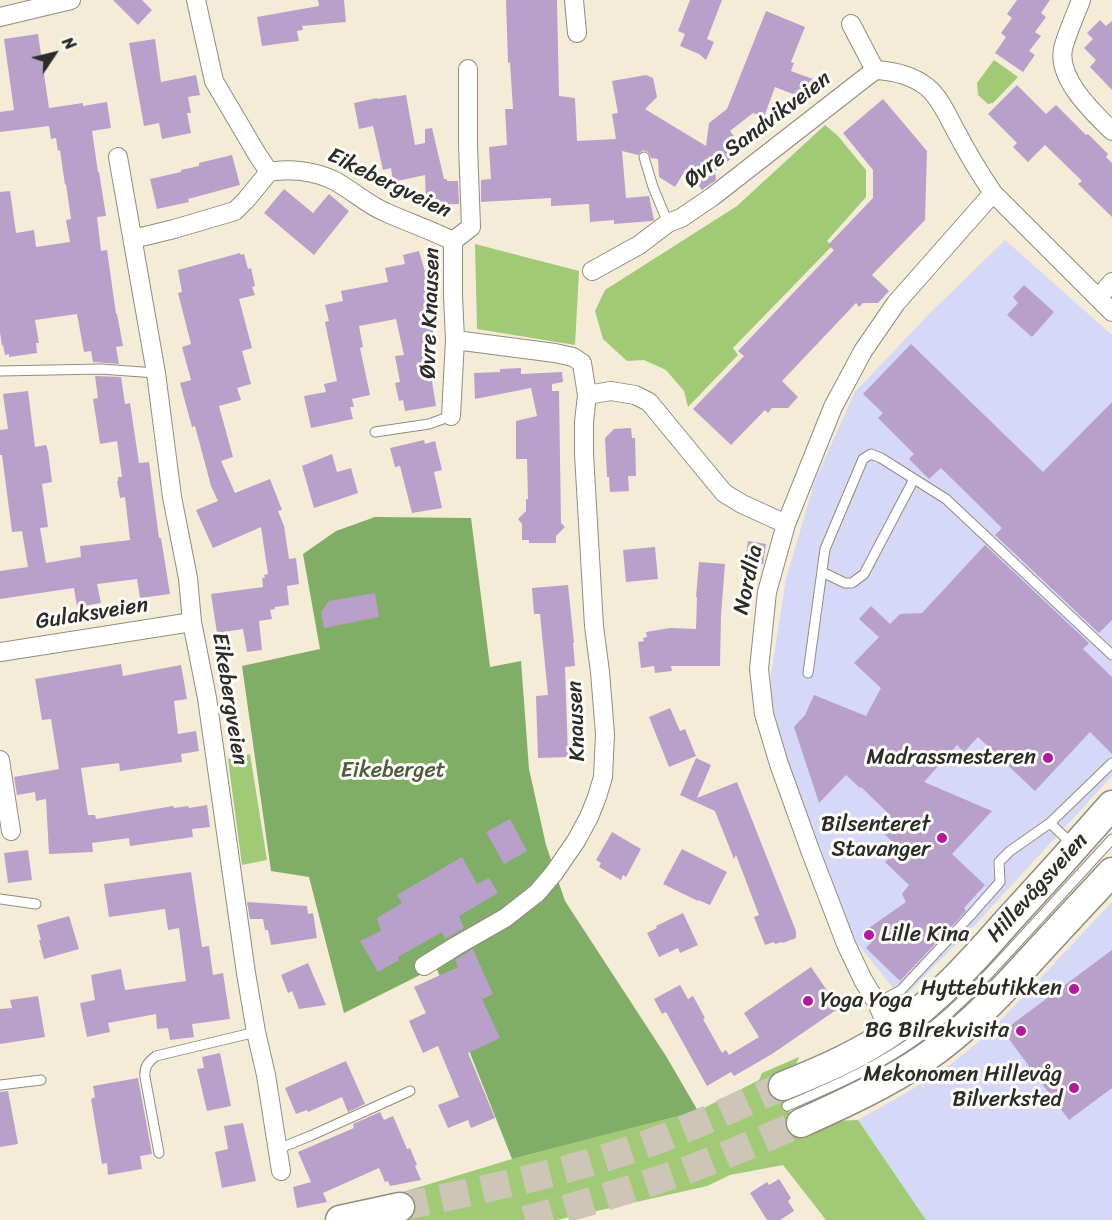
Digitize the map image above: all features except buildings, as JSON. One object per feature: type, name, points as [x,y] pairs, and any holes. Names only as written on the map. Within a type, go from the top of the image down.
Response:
[{"type":"main road","name":"Hillevågsveien","points":[[790,1105],[840,1062],[868,1047],[917,1013],[966,968],[1112,805]]},
{"type":"main road","name":"Hillevågsveien","points":[[790,1105],[841,1105],[925,1058],[960,1031],[999,994],[1110,879]]},
{"type":"main road","points":[[340,1220],[400,1208]]},
{"type":"street","points":[[0,17],[71,0]]},
{"type":"street","points":[[133,239],[235,211],[269,172],[214,81],[196,0]]},
{"type":"street","points":[[574,0],[577,33]]},
{"type":"street","points":[[1081,0],[1063,50],[1065,73],[1076,93],[1112,131]]},
{"type":"street","points":[[851,24],[875,70],[906,75],[928,87],[993,193],[1112,312]]},
{"type":"street","name":"Øvre Knausen","points":[[451,416],[454,340],[453,242],[471,227],[468,69]]},
{"type":"street","name":"Øvre Sandvikveien","points":[[592,271],[639,245],[668,223],[681,218],[720,191],[875,70]]},
{"type":"street","name":"Eikebergveien","points":[[118,157],[156,373],[172,497],[188,578],[192,622],[207,698],[256,1032],[266,1075],[281,1171]]},
{"type":"street","name":"Eikebergveien","points":[[269,172],[280,170],[307,172],[333,180],[382,211],[437,233],[453,242]]},
{"type":"street","name":"Nordlia","points":[[880,1010],[840,930],[779,764],[764,714],[759,669],[767,592],[786,524],[833,407],[862,351],[896,303],[993,193]]},
{"type":"street","points":[[1098,298],[1112,282]]},
{"type":"street","name":"Knausen","points":[[424,966],[505,918],[537,893],[576,841],[589,818],[603,777],[605,734],[594,627],[585,466],[584,422],[587,395],[582,363],[573,357],[555,353],[454,340]]},
{"type":"street","points":[[587,395],[611,391],[635,395],[649,402],[724,493],[786,524]]},
{"type":"street","name":"Gulaksveien","points":[[0,652],[192,622]]},
{"type":"street","points":[[0,760],[11,831]]},
{"type":"lane","name":"Øvre Sandvikveien","points":[[644,157],[668,223]]},
{"type":"lane","points":[[0,370],[101,369],[156,373]]},
{"type":"lane","name":"Øvre Knausen","points":[[375,432],[429,424],[451,416]]},
{"type":"lane","points":[[808,674],[825,549],[863,459],[871,454],[946,499],[1112,654]]},
{"type":"lane","points":[[822,573],[845,583],[852,583],[864,573],[914,478]]},
{"type":"lane","points":[[880,1010],[999,882],[999,862],[1010,851],[1050,823],[1112,763]]},
{"type":"lane","points":[[1050,823],[1076,847]]},
{"type":"lane","name":"Hillevågsveien","points":[[790,1105],[879,1064],[911,1043],[951,1011],[983,980],[1112,839]]},
{"type":"lane","points":[[0,899],[36,904]]},
{"type":"lane","points":[[159,1153],[146,1086],[144,1070],[147,1064],[156,1056],[256,1032]]},
{"type":"lane","points":[[0,1085],[40,1080]]},
{"type":"lane","points":[[278,1149],[410,1091]]},
{"type":"shaded area","points":[[1005,240],[1112,335],[1112,776],[976,924],[902,999],[852,937],[807,822],[778,737],[771,702],[771,674],[786,579],[815,480],[855,392],[930,313]]},
{"type":"shaded area","points":[[1112,902],[1112,1220],[926,1220],[858,1120],[951,1064],[986,1036]]},
{"type":"green space","points":[[994,60],[1018,77],[993,103],[988,104],[978,95],[977,83]]},
{"type":"green space","points":[[825,125],[838,136],[866,170],[866,197],[827,241],[832,246],[733,348],[738,355],[688,407],[684,391],[666,370],[644,360],[627,361],[603,339],[595,311],[605,290],[737,206]]},
{"type":"green space","points":[[475,244],[579,271],[575,345],[477,329]]},
{"type":"green space","name":"Eikeberget","points":[[375,517],[471,518],[490,667],[521,661],[529,769],[546,845],[565,901],[666,1056],[698,1111],[512,1159],[436,967],[344,1013],[309,877],[271,871],[242,666],[320,649],[303,554],[336,531]]},
{"type":"green space","points":[[250,754],[267,860],[242,865],[228,759]]},
{"type":"green space","points":[[799,1057],[784,1096],[793,1117],[834,1121],[858,1120],[926,1220],[826,1220],[783,1165],[730,1175],[707,1186],[557,1220],[410,1220],[407,1213],[373,1201],[512,1159],[698,1111],[759,1080],[762,1073]]},
{"type":"tunnel","points":[[400,1207],[528,1179],[621,1153],[685,1129],[783,1086]]},
{"type":"tunnel","points":[[525,1220],[676,1174],[801,1123]]},
{"type":"place","name":"Madrassmesteren","points":[[1048,758]]},
{"type":"place","name":"Bilsenteret Stavanger","points":[[942,838]]},
{"type":"place","name":"Lille Kina","points":[[869,935]]},
{"type":"place","name":"Hyttebutikken","points":[[1074,989]]},
{"type":"place","name":"Yoga Yoga","points":[[808,1001]]},
{"type":"place","name":"BG Bilrekvisita","points":[[1021,1031]]},
{"type":"place","name":"Mekonomen Hillevåg Bilverksted","points":[[1074,1088]]}]
